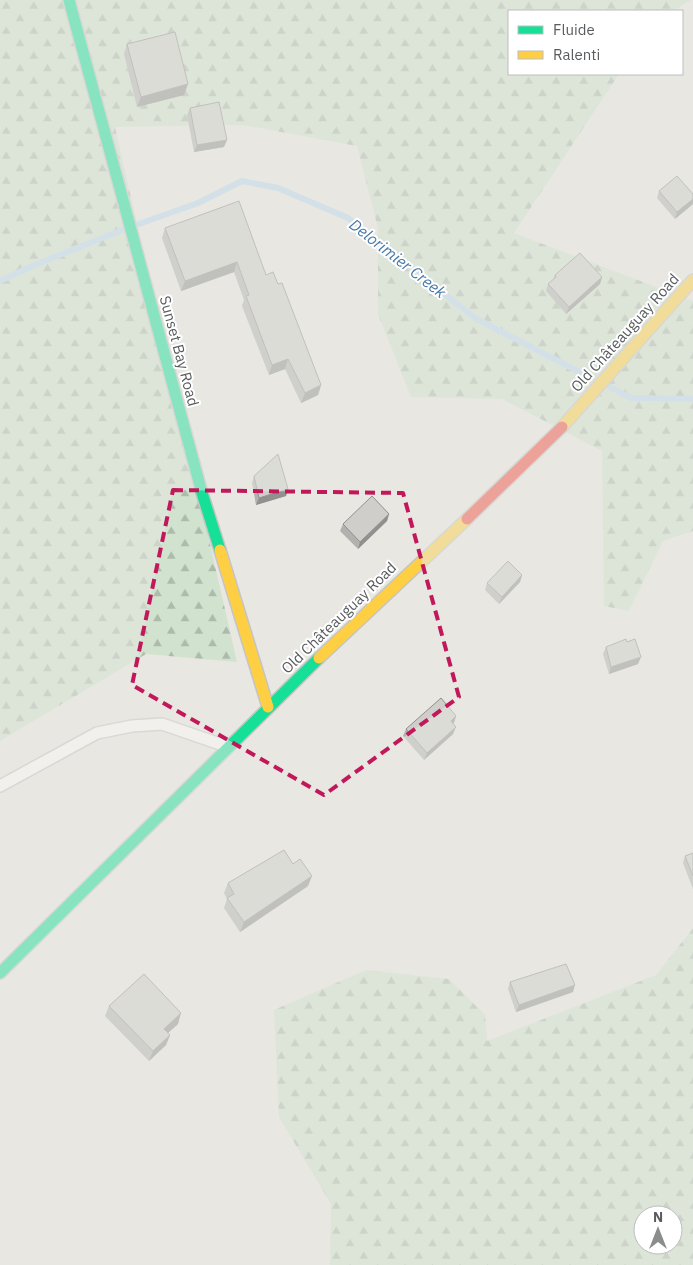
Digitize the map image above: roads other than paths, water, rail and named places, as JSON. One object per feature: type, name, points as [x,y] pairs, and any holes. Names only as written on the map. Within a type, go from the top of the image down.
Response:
[{"type":"street","name":"Sunset Bay Road","points":[[69,0],[202,493],[268,707]]},
{"type":"street","name":"Old Châteauguay Road","points":[[0,973],[268,707],[546,442],[693,280]]},
{"type":"lane","points":[[0,786],[97,733],[132,726],[162,724],[228,747]]},
{"type":"waterway","name":"Delorimier Creek","points":[[139,224],[198,203],[242,181],[278,188],[348,218],[475,318],[591,378]]},
{"type":"waterway","name":"Delorimier Creek","points":[[0,281],[122,230]]},
{"type":"waterway","name":"Delorimier Creek","points":[[610,387],[631,398],[693,399]]}]
